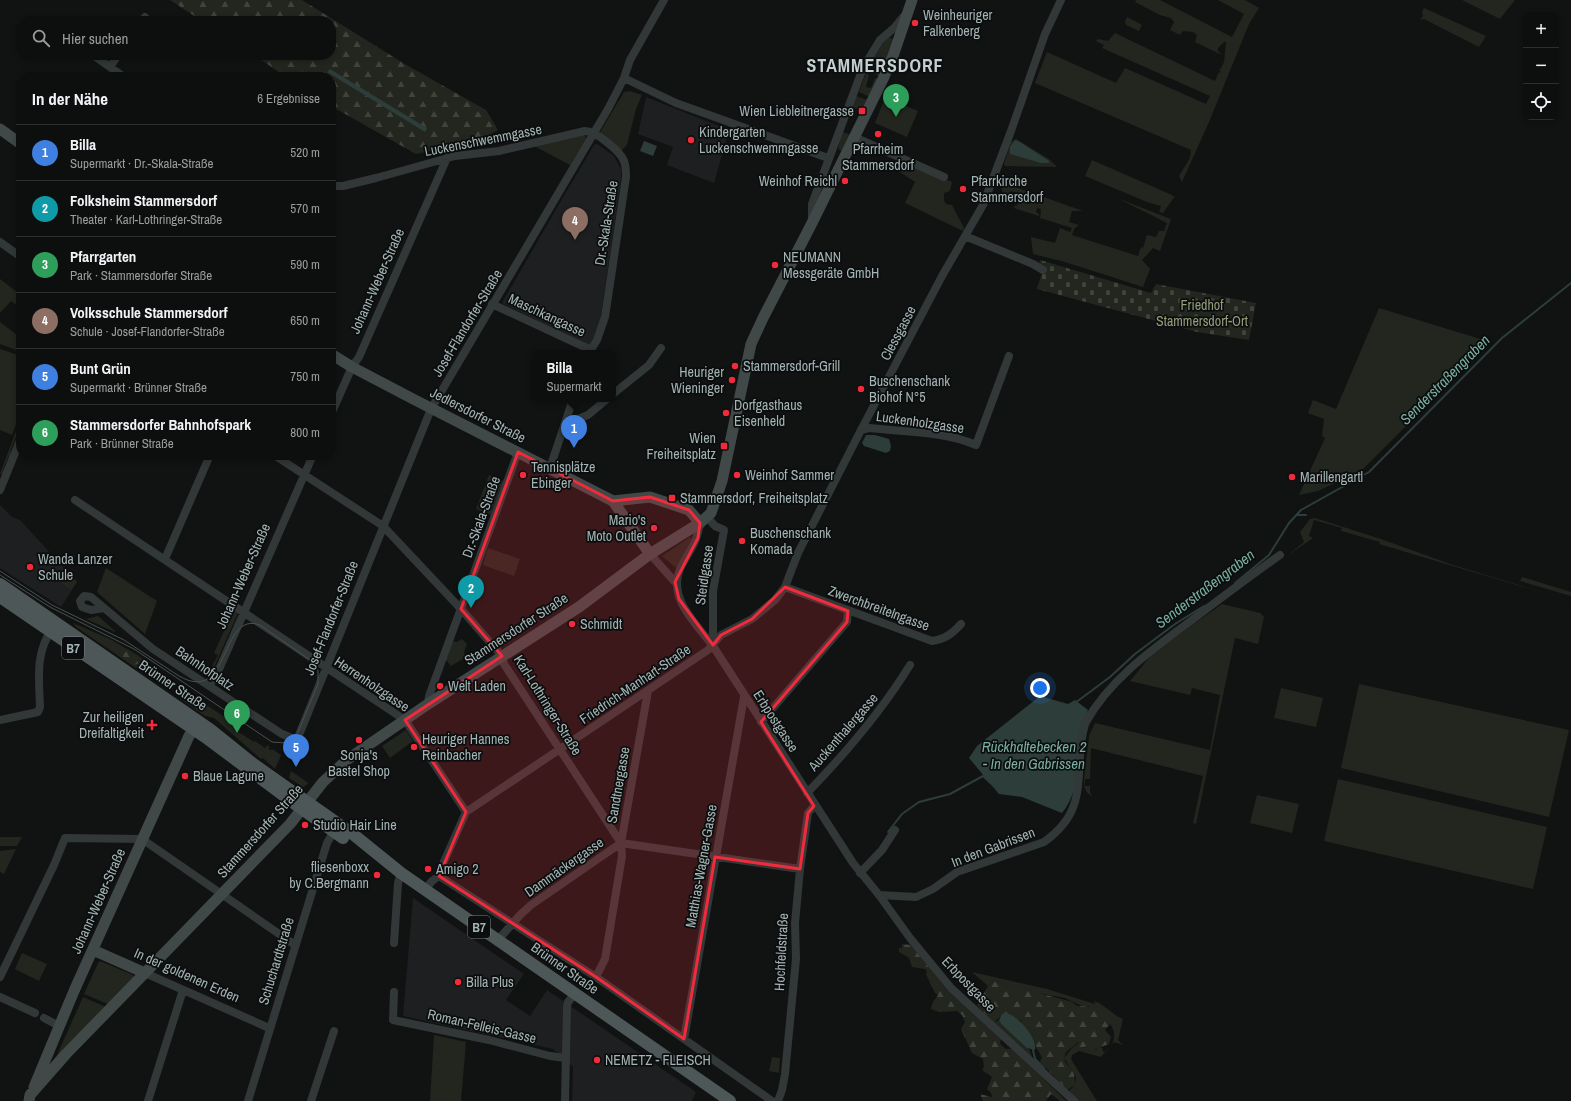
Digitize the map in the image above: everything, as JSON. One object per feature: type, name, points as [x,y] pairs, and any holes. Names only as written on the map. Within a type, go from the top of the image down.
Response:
[{"type":"main road","points":[[650,554],[612,501],[650,497],[689,510],[704,520],[711,513],[722,481],[751,344],[766,311],[812,223],[888,68],[912,0]]},
{"type":"main road","points":[[0,129],[16,140]]},
{"type":"main road","name":"Jedlersdorfer Straße","points":[[336,357],[352,367],[612,501]]},
{"type":"main road","name":"Stammersdorfer Straße","points":[[30,1098],[66,1054],[224,894],[305,806],[323,782],[348,759],[428,704],[579,607],[650,554],[704,520]]},
{"type":"main road","name":"Brünner Straße","points":[[0,584],[53,627],[252,763],[334,831],[350,842],[383,860]]},
{"type":"main road","name":"Brünner Straße","points":[[1,598],[53,627]]},
{"type":"main road","name":"Johann-Weber-Straße","points":[[30,1098],[59,1026],[142,839],[189,736],[197,726]]},
{"type":"main road","name":"Brünner Straße","points":[[305,806],[354,835],[401,874],[730,1101]]},
{"type":"main road","name":"In der goldenen Erden","points":[[93,950],[145,973]]},
{"type":"street","name":"Josef-Flandorfer-Straße","points":[[297,740],[432,408],[492,304],[513,272],[593,132],[608,109],[624,78],[630,60],[664,0]]},
{"type":"street","name":"Clessgasse","points":[[713,646],[721,635],[752,619],[775,600],[785,588],[798,553],[861,430],[942,276],[983,205],[1045,34],[1061,0]]},
{"type":"street","points":[[812,223],[812,204],[863,68],[880,40],[894,28],[907,12]]},
{"type":"street","points":[[100,60],[117,72]]},
{"type":"street","points":[[110,67],[115,60]]},
{"type":"street","points":[[624,78],[676,103],[828,158]]},
{"type":"street","name":"Luckenschwemmgasse","points":[[336,186],[343,186],[376,178],[468,153],[499,151],[585,131],[593,132]]},
{"type":"street","name":"Dr.-Skala-Straße","points":[[591,350],[597,340],[605,317],[625,192],[626,164],[620,154],[593,132]]},
{"type":"street","points":[[854,137],[944,177]]},
{"type":"street","name":"Johann-Weber-Straße","points":[[336,403],[352,367],[359,357],[448,158]]},
{"type":"street","points":[[965,236],[1033,264],[1043,270]]},
{"type":"street","points":[[0,242],[16,253]]},
{"type":"street","name":"Maschkangasse","points":[[492,304],[586,350]]},
{"type":"street","points":[[616,392],[650,365],[660,348]]},
{"type":"street","name":"Luckenholzgasse","points":[[861,430],[869,428],[941,436],[960,439],[976,445],[1009,356]]},
{"type":"street","points":[[550,468],[572,402]]},
{"type":"street","points":[[566,424],[588,415],[604,402]]},
{"type":"street","points":[[0,490],[16,450]]},
{"type":"street","name":"Dr.-Skala-Straße","points":[[428,704],[429,696],[518,452]]},
{"type":"street","points":[[165,559],[208,460]]},
{"type":"street","name":"Karl-Lothringer-Straße","points":[[281,460],[383,526],[461,609],[502,656],[504,664],[621,843]]},
{"type":"street","name":"Johann-Weber-Straße","points":[[209,686],[217,674],[311,460]]},
{"type":"street","name":"Herrenholzgasse","points":[[75,500],[165,559],[325,669],[405,720],[466,812]]},
{"type":"street","points":[[650,554],[676,582],[682,564],[698,538],[704,520]]},
{"type":"street","name":"Steidlgasse","points":[[704,520],[724,530],[713,590],[713,646]]},
{"type":"street","name":"In den Gabrissen","points":[[879,895],[916,896],[933,889],[957,872],[1044,842],[1055,834],[1063,825],[1077,800],[1081,747],[1086,723],[1103,699],[1122,677],[1155,648],[1280,555]]},
{"type":"street","name":"Erbpostgasse","points":[[676,582],[679,599],[713,646],[814,806],[860,873],[879,895],[910,938],[951,988],[1074,1101]]},
{"type":"street","name":"Zwerchbreitelngasse","points":[[785,588],[932,641],[940,640],[951,635],[961,624]]},
{"type":"street","name":"Bahnhofplatz","points":[[104,608],[140,639],[282,734],[297,740]]},
{"type":"street","points":[[761,722],[847,622],[848,611]]},
{"type":"street","points":[[0,720],[38,712],[40,707],[39,661],[42,647],[53,627]]},
{"type":"street","name":"Friedrich-Manhart-Straße","points":[[466,812],[561,750],[713,646]]},
{"type":"street","name":"Auckenthalergasse","points":[[807,794],[871,723],[890,697],[910,664]]},
{"type":"street","name":"Sandtnergasse","points":[[596,977],[605,959],[622,856],[621,843],[648,691]]},
{"type":"street","name":"Matthias-Wagner-Gasse","points":[[684,1039],[744,697]]},
{"type":"street","name":"Hochfeldstraße","points":[[778,1101],[785,1074],[796,959],[794,923],[800,869],[808,813],[814,806]]},
{"type":"street","points":[[425,890],[432,881],[439,876],[466,812]]},
{"type":"street","points":[[860,873],[882,850],[895,830]]},
{"type":"street","name":"Schuchardtstraße","points":[[248,1101],[269,1028],[327,843],[334,831]]},
{"type":"street","points":[[0,977],[54,866],[65,838],[142,839],[224,894],[295,945]]},
{"type":"street","name":"Dammäckergasse","points":[[498,940],[512,923],[531,906],[621,843],[800,869]]},
{"type":"street","points":[[394,943],[398,883],[401,874]]},
{"type":"street","name":"Brünner Straße","points":[[439,876],[596,977],[772,1101]]},
{"type":"street","name":"In der goldenen Erden","points":[[145,973],[269,1028]]},
{"type":"street","points":[[148,1101],[183,990]]},
{"type":"street","name":"Roman-Felleis-Gasse","points":[[394,992],[392,1011],[393,1020],[550,1056],[565,1058]]},
{"type":"street","points":[[565,1101],[567,1007],[568,1002],[575,994]]},
{"type":"street","points":[[0,997],[35,1013]]},
{"type":"street","points":[[44,1018],[59,1026]]},
{"type":"street","points":[[311,1101],[334,1030]]},
{"type":"highlighted area","points":[[518,452],[613,501],[650,497],[689,510],[700,523],[698,538],[675,582],[679,599],[713,645],[721,635],[752,619],[785,587],[848,611],[847,622],[761,722],[814,806],[808,813],[800,869],[715,857],[684,1039],[596,977],[439,876],[466,812],[405,720],[502,656],[461,609]]},
{"type":"shaded area","name":"Kindergarten Luckenschwemmgasse","points":[[646,97],[729,130],[714,183],[667,165],[673,147],[638,134]]},
{"type":"shaded area","points":[[597,144],[614,156],[621,169],[621,179],[600,323],[590,346],[502,303],[594,145]]},
{"type":"shaded area","points":[[0,505],[12,517],[20,520],[77,582],[61,607],[0,568]]},
{"type":"shaded area","points":[[413,898],[524,974],[506,1000],[530,1016],[547,990],[696,1092],[692,1101],[572,1101],[573,1067],[553,1049],[403,1016]]},
{"type":"green space","points":[[170,0],[302,0],[328,16],[194,16]]},
{"type":"green space","points":[[1136,0],[1160,0],[1232,37],[1244,14],[1218,0],[1245,0],[1259,8],[1249,24],[1209,122],[1182,182],[1179,176],[1190,158],[1191,150],[1035,83],[1047,52],[1116,83],[1125,68],[1206,104],[1210,96],[1102,48],[1104,45],[1096,41],[1098,39],[1108,41],[1115,33],[1215,81],[1219,72],[1222,73],[1218,69],[1220,70],[1224,62],[1226,42],[1218,48],[1218,51],[1222,55],[1195,42],[1197,35],[1193,32],[1183,31],[1180,35],[1170,30],[1174,22],[1171,18],[1160,15],[1135,2]]},
{"type":"green space","points":[[1462,0],[1515,0],[1500,19]]},
{"type":"green space","points":[[1424,8],[1486,36],[1479,47],[1424,19],[1420,20],[1423,16],[1422,12]]},
{"type":"green space","points":[[1127,17],[1142,25],[1139,31],[1126,25],[1125,22]]},
{"type":"green space","points":[[336,21],[403,63],[486,110],[498,130],[481,139],[416,154],[336,109],[336,72],[279,72],[261,60],[336,60]]},
{"type":"green space","points":[[889,37],[894,40],[879,76],[867,70],[885,39]]},
{"type":"green space","points":[[866,73],[869,75],[866,87],[871,88],[875,78],[878,79],[870,97],[859,92]]},
{"type":"green space","points":[[630,91],[642,95],[636,109],[627,145],[621,151],[599,134],[624,92]]},
{"type":"green space","points":[[856,96],[867,100],[861,110],[852,107]]},
{"type":"green space","points":[[885,98],[918,111],[907,137],[875,123]]},
{"type":"green space","points":[[842,132],[851,135],[842,151],[838,149]]},
{"type":"green space","points":[[584,135],[586,137],[585,140],[570,165],[534,146]]},
{"type":"green space","points":[[1016,139],[1049,159],[1057,167],[1005,166],[1004,164],[1011,142]]},
{"type":"green space","points":[[901,160],[952,182],[950,191],[944,193],[944,200],[946,204],[952,205],[964,228],[963,231],[905,203],[915,182],[897,170]]},
{"type":"green space","points":[[1092,160],[1175,196],[1163,213],[1159,212],[1161,206],[1147,202],[1085,176]]},
{"type":"green space","points":[[998,181],[1083,211],[1072,211],[1069,222],[1079,225],[1074,229],[1072,235],[1138,256],[1141,247],[1143,248],[1147,235],[1156,237],[1159,231],[1164,231],[1167,223],[1117,198],[1171,219],[1160,251],[1153,248],[1142,260],[1150,269],[1143,287],[1065,262],[1033,254],[1031,237],[1055,243],[1060,228],[1070,232],[1072,228],[1040,218],[1041,209],[1037,208],[1036,212],[1039,216],[1014,208],[1015,205],[1017,206],[1019,199],[1022,200],[1023,196],[1011,191],[1005,205],[1002,190]]},
{"type":"green space","name":"Friedhof Stammersdorf-Ort","points":[[1040,260],[1151,293],[1156,284],[1256,303],[1249,340],[1197,332],[1037,289],[1043,269],[1039,265]]},
{"type":"green space","points":[[0,279],[16,291],[16,304],[11,301],[0,313]]},
{"type":"green space","points":[[1379,308],[1490,342],[1361,471],[1318,491],[1299,495],[1325,438],[1322,436],[1324,419],[1308,413],[1313,400],[1336,409]]},
{"type":"green space","points":[[0,322],[16,334],[16,350],[0,344]]},
{"type":"green space","points":[[0,349],[16,354],[16,424],[12,435],[0,430]]},
{"type":"green space","points":[[16,431],[16,437],[10,452],[12,453],[9,456],[3,470],[3,474],[0,474]]},
{"type":"green space","points":[[489,475],[503,481],[491,515],[476,509]]},
{"type":"green space","points":[[1315,518],[1381,539],[1450,564],[1571,601],[1379,544],[1380,542],[1341,531],[1342,528],[1314,520],[1309,536],[1313,538],[1287,556],[1304,542],[1300,532],[1310,519]]},
{"type":"green space","points":[[690,537],[693,539],[676,568],[662,556]]},
{"type":"green space","points":[[488,548],[520,559],[514,576],[483,565]]},
{"type":"green space","points":[[106,568],[157,601],[145,634],[97,592]]},
{"type":"green space","points":[[65,570],[77,582],[71,590],[58,581]]},
{"type":"green space","points":[[1522,577],[1571,592],[1571,596],[1520,581]]},
{"type":"green space","points":[[1222,604],[1260,613],[1264,617],[1258,644],[1235,638],[1196,824],[1193,823],[1203,776],[1091,748],[1090,779],[1085,779],[1085,786],[1090,786],[1092,796],[1090,795],[1085,790],[1084,780],[1089,736],[1095,723],[1210,750],[1220,695],[1192,688],[1190,695],[1130,681],[1153,653]]},
{"type":"green space","points":[[232,609],[238,613],[215,665],[216,667],[211,673],[209,672],[218,655],[214,653],[232,614]]},
{"type":"green space","points":[[98,616],[115,631],[115,632],[86,619]]},
{"type":"green space","points":[[73,623],[112,640],[150,663],[143,673],[76,627]]},
{"type":"green space","points":[[462,639],[467,644],[464,652],[466,657],[451,666],[447,661],[444,661],[452,641],[457,642]]},
{"type":"green space","points":[[127,649],[139,656],[140,663],[133,665],[124,659],[123,655]]},
{"type":"green space","points":[[1359,684],[1569,730],[1549,817],[1341,768]]},
{"type":"green space","points":[[1281,688],[1323,698],[1316,727],[1274,718]]},
{"type":"green space","points":[[188,693],[240,727],[237,731],[265,748],[267,745],[270,747],[268,749],[272,749],[281,755],[275,769],[263,758],[261,759],[214,718],[205,716],[182,700]]},
{"type":"green space","points":[[406,730],[413,741],[390,758],[382,746]]},
{"type":"green space","points":[[291,771],[308,784],[303,787],[289,778]]},
{"type":"green space","points":[[1338,779],[1547,827],[1533,889],[1324,841]]},
{"type":"green space","points":[[1257,795],[1299,804],[1292,833],[1250,823]]},
{"type":"green space","points":[[0,837],[22,837],[17,846],[0,846]]},
{"type":"green space","points":[[16,849],[4,874],[0,872],[0,851]]},
{"type":"green space","points":[[902,944],[911,945],[948,991],[1001,1038],[1000,1044],[1006,1049],[1013,1049],[1066,1101],[1060,1101],[1051,1094],[1046,1101],[983,1101],[980,1094],[992,1097],[991,1093],[987,1089],[992,1077],[982,1070],[984,1067],[983,1059],[972,1053],[961,1029],[965,1022],[962,1015],[957,1011],[939,1012],[931,1009],[933,1002],[938,995],[935,993],[926,974],[927,971],[925,969],[912,967],[909,958],[899,952],[899,948],[902,948]]},
{"type":"green space","points":[[22,953],[47,964],[39,981],[15,969]]},
{"type":"green space","points":[[100,961],[135,977],[110,1005],[84,994]]},
{"type":"green space","points":[[972,972],[1047,989],[1095,1004],[1094,1001],[1123,1019],[1118,1040],[1123,1045],[1114,1042],[1111,1045],[1114,1038],[1112,1027],[1104,1018],[1089,1006],[1084,1007],[1065,998],[1006,987],[999,982],[993,981],[988,986]]},
{"type":"green space","points":[[993,981],[999,982],[1006,987],[1032,991],[1072,1002],[1077,1006],[1094,1007],[1096,1011],[1103,1014],[1110,1021],[1111,1023],[1105,1030],[1111,1037],[1109,1044],[1093,1050],[1088,1046],[1081,1048],[1078,1042],[1066,1052],[1064,1058],[1065,1062],[1074,1073],[1075,1085],[1067,1090],[1040,1062],[1042,1057],[1020,1020],[1001,1016],[993,1023],[977,1005],[988,986]]},
{"type":"green space","points":[[83,997],[106,1007],[57,1057],[57,1055]]},
{"type":"green space","points":[[999,1020],[1001,1024],[1029,1049],[1033,1059],[993,1023]]},
{"type":"green space","points":[[434,1035],[466,1042],[461,1101],[430,1101]]},
{"type":"green space","points":[[1079,1043],[1084,1048],[1088,1046],[1096,1050],[1099,1047],[1102,1048],[1104,1053],[1110,1047],[1101,1057],[1079,1051],[1072,1055],[1071,1059],[1097,1101],[1076,1101],[1069,1091],[1075,1085],[1076,1077],[1064,1058],[1072,1048]]},
{"type":"green space","points":[[772,1057],[780,1058],[779,1073],[769,1071]]},
{"type":"water","points":[[330,69],[335,72],[327,72]]},
{"type":"water","points":[[336,73],[427,128],[425,132],[336,78]]},
{"type":"water","points":[[1015,140],[1049,161],[1049,163],[1041,163],[1010,154],[1010,147]]},
{"type":"water","points":[[644,141],[657,146],[653,156],[640,151]]},
{"type":"water","points":[[866,435],[875,435],[889,439],[891,446],[890,451],[886,453],[864,446],[862,443]]},
{"type":"water","name":"Rückhaltebecken 2 - In den Gabrissen","points":[[1040,696],[1068,704],[1075,700],[1088,710],[1082,736],[1074,790],[1062,813],[1022,797],[999,794],[969,758],[977,746]]},
{"type":"water","points":[[1004,1013],[1009,1014],[1020,1021],[1030,1033],[1035,1045],[1035,1050],[1027,1048],[1001,1024],[999,1020]]},
{"type":"waterway","name":"Senderstraßengraben","points":[[1235,583],[1269,555],[1289,523],[1301,510],[1369,472],[1502,338],[1571,283]]},
{"type":"waterway","name":"Senderstraßengraben","points":[[1297,515],[1306,515]]},
{"type":"waterway","name":"Senderstraßengraben","points":[[1075,703],[1110,677],[1135,654],[1175,624],[1204,606]]},
{"type":"waterway","name":"Senderstraßengraben","points":[[888,832],[902,814],[919,802],[950,794],[983,776],[996,788]]},
{"type":"waterway","points":[[1033,1050],[1035,1059],[1044,1068]]},
{"type":"tram line","points":[[0,571],[52,605],[124,640],[179,676],[196,682],[208,679],[217,669],[237,631],[247,624],[260,625],[310,660],[318,670],[318,684],[298,732],[293,739],[286,743],[272,742],[134,649],[50,607],[0,575]]},
{"type":"place","name":"Weinheuriger Falkenberg","points":[[915,23]]},
{"type":"place","name":"Wien Liebleitnergasse","points":[[862,111]]},
{"type":"place","name":"Pfarrgarten","points":[[896,117]]},
{"type":"place","name":"Pfarrheim Stammersdorf","points":[[878,134]]},
{"type":"place","name":"Kindergarten Luckenschwemmgasse","points":[[691,140]]},
{"type":"place","name":"Weinhof Reichl","points":[[845,181]]},
{"type":"place","name":"Pfarrkirche Stammersdorf","points":[[963,189]]},
{"type":"place","name":"Volksschule Stammersdorf","points":[[575,240]]},
{"type":"place","name":"NEUMANN Messgeräte GmbH","points":[[775,265]]},
{"type":"place","name":"Stammersdorf-Grill","points":[[735,366]]},
{"type":"place","name":"Heuriger Wieninger","points":[[732,380]]},
{"type":"place","name":"Buschenschank Biohof N°5","points":[[861,389]]},
{"type":"place","name":"Dorfgasthaus Eisenheld","points":[[726,413]]},
{"type":"place","name":"Wien Freiheitsplatz","points":[[724,446]]},
{"type":"place","name":"Billa","points":[[574,448]]},
{"type":"place","name":"Tennisplätze Ebinger","points":[[523,475]]},
{"type":"place","name":"Weinhof Sammer","points":[[737,475]]},
{"type":"place","name":"Marillengartl","points":[[1292,477]]},
{"type":"place","name":"Stammersdorf, Freiheitsplatz","points":[[672,498]]},
{"type":"place","name":"Mario's Moto Outlet","points":[[654,528]]},
{"type":"place","name":"Buschenschank Komada","points":[[742,541]]},
{"type":"place","name":"Wanda Lanzer Schule","points":[[30,567]]},
{"type":"place","name":"Folksheim Stammersdorf","points":[[471,608]]},
{"type":"place","name":"Schmidt","points":[[572,624]]},
{"type":"place","name":"Welt Laden","points":[[440,686]]},
{"type":"place","name":"Zur heiligen Dreifaltigkeit","points":[[152,725]]},
{"type":"place","name":"Stammersdorfer Bahnhofspark","points":[[237,733]]},
{"type":"place","name":"Sonja's Bastel Shop","points":[[359,740]]},
{"type":"place","name":"Heuriger Hannes Reinbacher","points":[[414,747]]},
{"type":"place","name":"Bunt Grün","points":[[296,767]]},
{"type":"place","name":"Blaue Lagune","points":[[185,776]]},
{"type":"place","name":"Studio Hair Line","points":[[305,825]]},
{"type":"place","name":"Amigo 2","points":[[428,869]]},
{"type":"place","name":"fliesenboxx by C.Bergmann","points":[[377,875]]},
{"type":"place","name":"Billa Plus","points":[[458,982]]},
{"type":"place","name":"NEMETZ - FLEISCH","points":[[597,1060]]},
{"type":"district","name":"STAMMERSDORF","points":[[875,66]]}]
